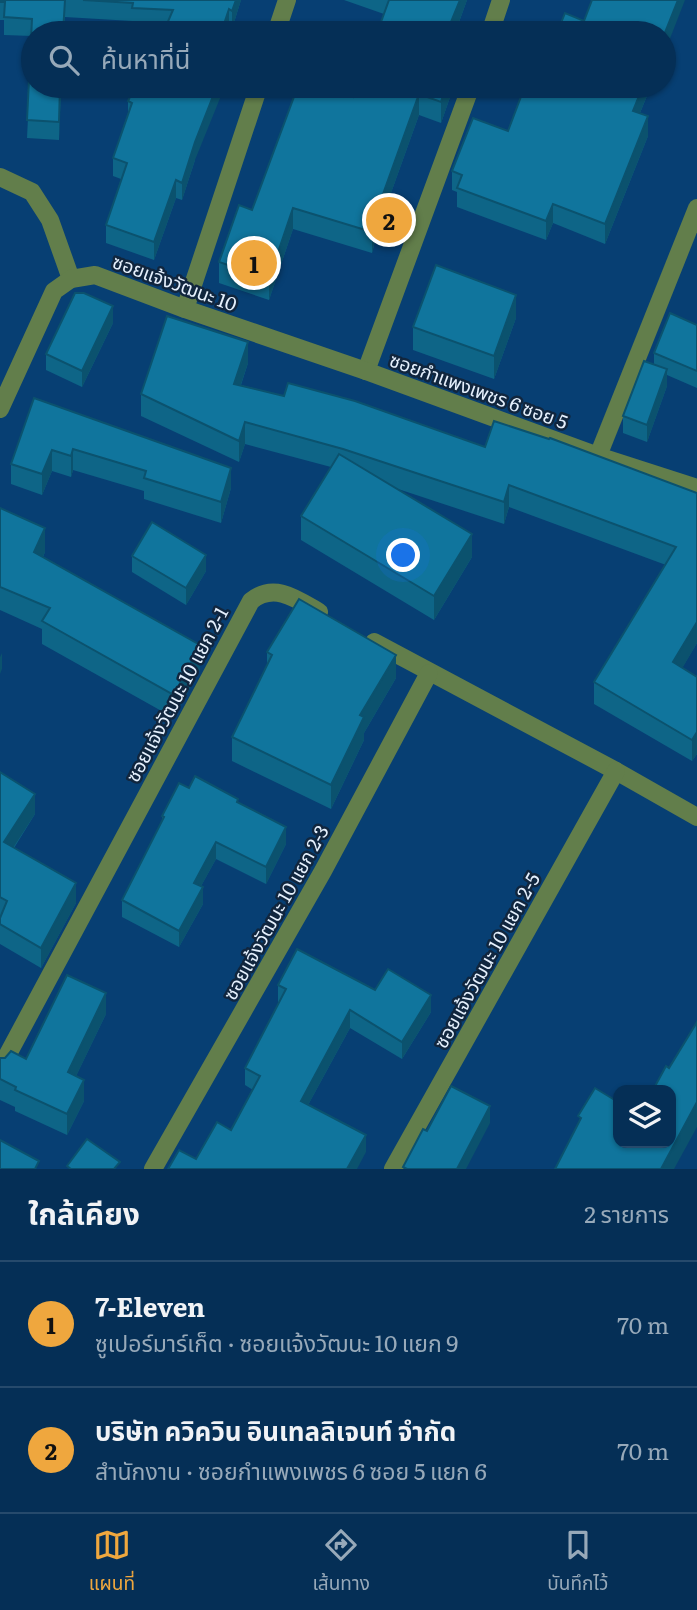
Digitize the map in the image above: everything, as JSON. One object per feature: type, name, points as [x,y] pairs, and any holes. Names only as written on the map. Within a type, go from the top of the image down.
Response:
[{"type":"street","points":[[280,21],[287,0]]},
{"type":"street","points":[[494,21],[500,0]]},
{"type":"street","points":[[185,310],[255,98]]},
{"type":"street","points":[[366,371],[467,98]]},
{"type":"street","points":[[0,177],[32,192],[50,220],[71,279],[54,291],[1,404]]},
{"type":"street","points":[[598,456],[697,208]]},
{"type":"street","name":"ซอยแจ้งวัฒนะ 10","points":[[71,279],[94,275],[185,310],[366,371]]},
{"type":"street","name":"ซอยกำแพงเพชร 6 ซอย 5","points":[[366,371],[598,456],[697,488]]},
{"type":"street","name":"ซอยแจ้งวัฒนะ 10 แยก 2-1","points":[[0,1069],[251,601],[258,594],[286,593],[334,620]]},
{"type":"street","points":[[358,633],[697,817]]},
{"type":"street","name":"ซอยแจ้งวัฒนะ 10 แยก 2-3","points":[[153,1169],[323,871],[429,673]]},
{"type":"street","name":"ซอยแจ้งวัฒนะ 10 แยก 2-5","points":[[393,1169],[616,771]]},
{"type":"building","points":[[65,0],[64,21],[32,21],[4,17],[5,2],[0,2]]},
{"type":"building","points":[[83,0],[236,0],[225,21],[168,21],[173,10],[132,8],[133,3]]},
{"type":"building","points":[[389,0],[460,0],[451,21],[381,21]]},
{"type":"building","points":[[592,0],[678,0],[670,21],[584,21]]},
{"type":"building","points":[[565,13],[584,21],[562,21]]},
{"type":"building","points":[[28,98],[60,98],[59,122],[27,120]]},
{"type":"building","points":[[129,98],[212,98],[182,183],[176,180],[154,242],[106,225],[127,163],[113,158],[132,103],[128,101]]},
{"type":"building","points":[[294,98],[418,98],[372,232],[293,208],[269,279],[219,262],[239,205],[252,210]]},
{"type":"building","points":[[520,98],[638,98],[633,111],[648,116],[605,224],[553,204],[546,221],[457,188],[462,175],[452,171],[473,118],[508,131]]},
{"type":"building","points":[[436,265],[516,295],[494,356],[413,327]]},
{"type":"building","points":[[75,293],[84,293],[113,306],[82,371],[46,354]]},
{"type":"building","points":[[670,313],[697,325],[697,371],[654,353]]},
{"type":"building","points":[[167,316],[248,342],[234,384],[284,396],[288,383],[355,401],[485,447],[494,421],[550,438],[697,493],[697,622],[673,662],[697,677],[697,732],[692,740],[594,682],[676,547],[509,485],[504,502],[343,449],[245,422],[239,441],[141,394]]},
{"type":"building","points":[[644,361],[667,369],[647,425],[623,416]]},
{"type":"building","points":[[34,398],[231,468],[221,502],[144,478],[146,471],[73,449],[71,456],[52,450],[42,474],[11,464]]},
{"type":"building","points":[[339,454],[472,534],[434,596],[301,516]]},
{"type":"building","points":[[0,508],[45,528],[34,552],[200,645],[174,695],[42,621],[50,608],[0,587]]},
{"type":"building","points":[[152,522],[206,555],[186,588],[132,556]]},
{"type":"building","points":[[299,599],[396,655],[360,715],[364,717],[331,785],[232,737],[272,655],[267,652]]},
{"type":"building","points":[[0,772],[35,794],[4,842],[76,883],[41,948],[0,924],[7,901],[0,897]]},
{"type":"building","points":[[195,776],[238,799],[237,802],[286,827],[266,867],[216,842],[194,883],[203,887],[179,931],[122,900],[179,783],[189,788]]},
{"type":"building","points":[[297,949],[375,990],[388,969],[431,995],[402,1042],[350,1010],[301,1101],[366,1135],[347,1169],[168,1169],[179,1150],[196,1159],[217,1122],[231,1130],[260,1076],[245,1068],[286,989],[278,985]]},
{"type":"building","points":[[67,975],[106,993],[68,1072],[84,1080],[67,1114],[15,1090],[16,1087],[0,1079],[0,1058],[5,1058],[11,1051],[26,1059]]},
{"type":"building","points":[[697,1022],[697,1102],[676,1141],[676,1085],[656,1085],[666,1066],[669,1068]]},
{"type":"building","points":[[451,1086],[490,1106],[457,1169],[403,1167],[423,1129],[427,1131]]},
{"type":"building","points":[[595,1088],[613,1099],[613,1148],[672,1148],[661,1169],[555,1169],[581,1118],[578,1116]]},
{"type":"building","points":[[87,1139],[120,1162],[114,1169],[71,1169],[67,1166]]},
{"type":"building","points":[[0,1140],[39,1161],[35,1169],[0,1169]]},
{"type":"place","name":"บริษัท ควิควิน อินเทลลิเจนท์ จำกัด","points":[[389,220]]},
{"type":"place","name":"7-Eleven","points":[[254,263]]}]
